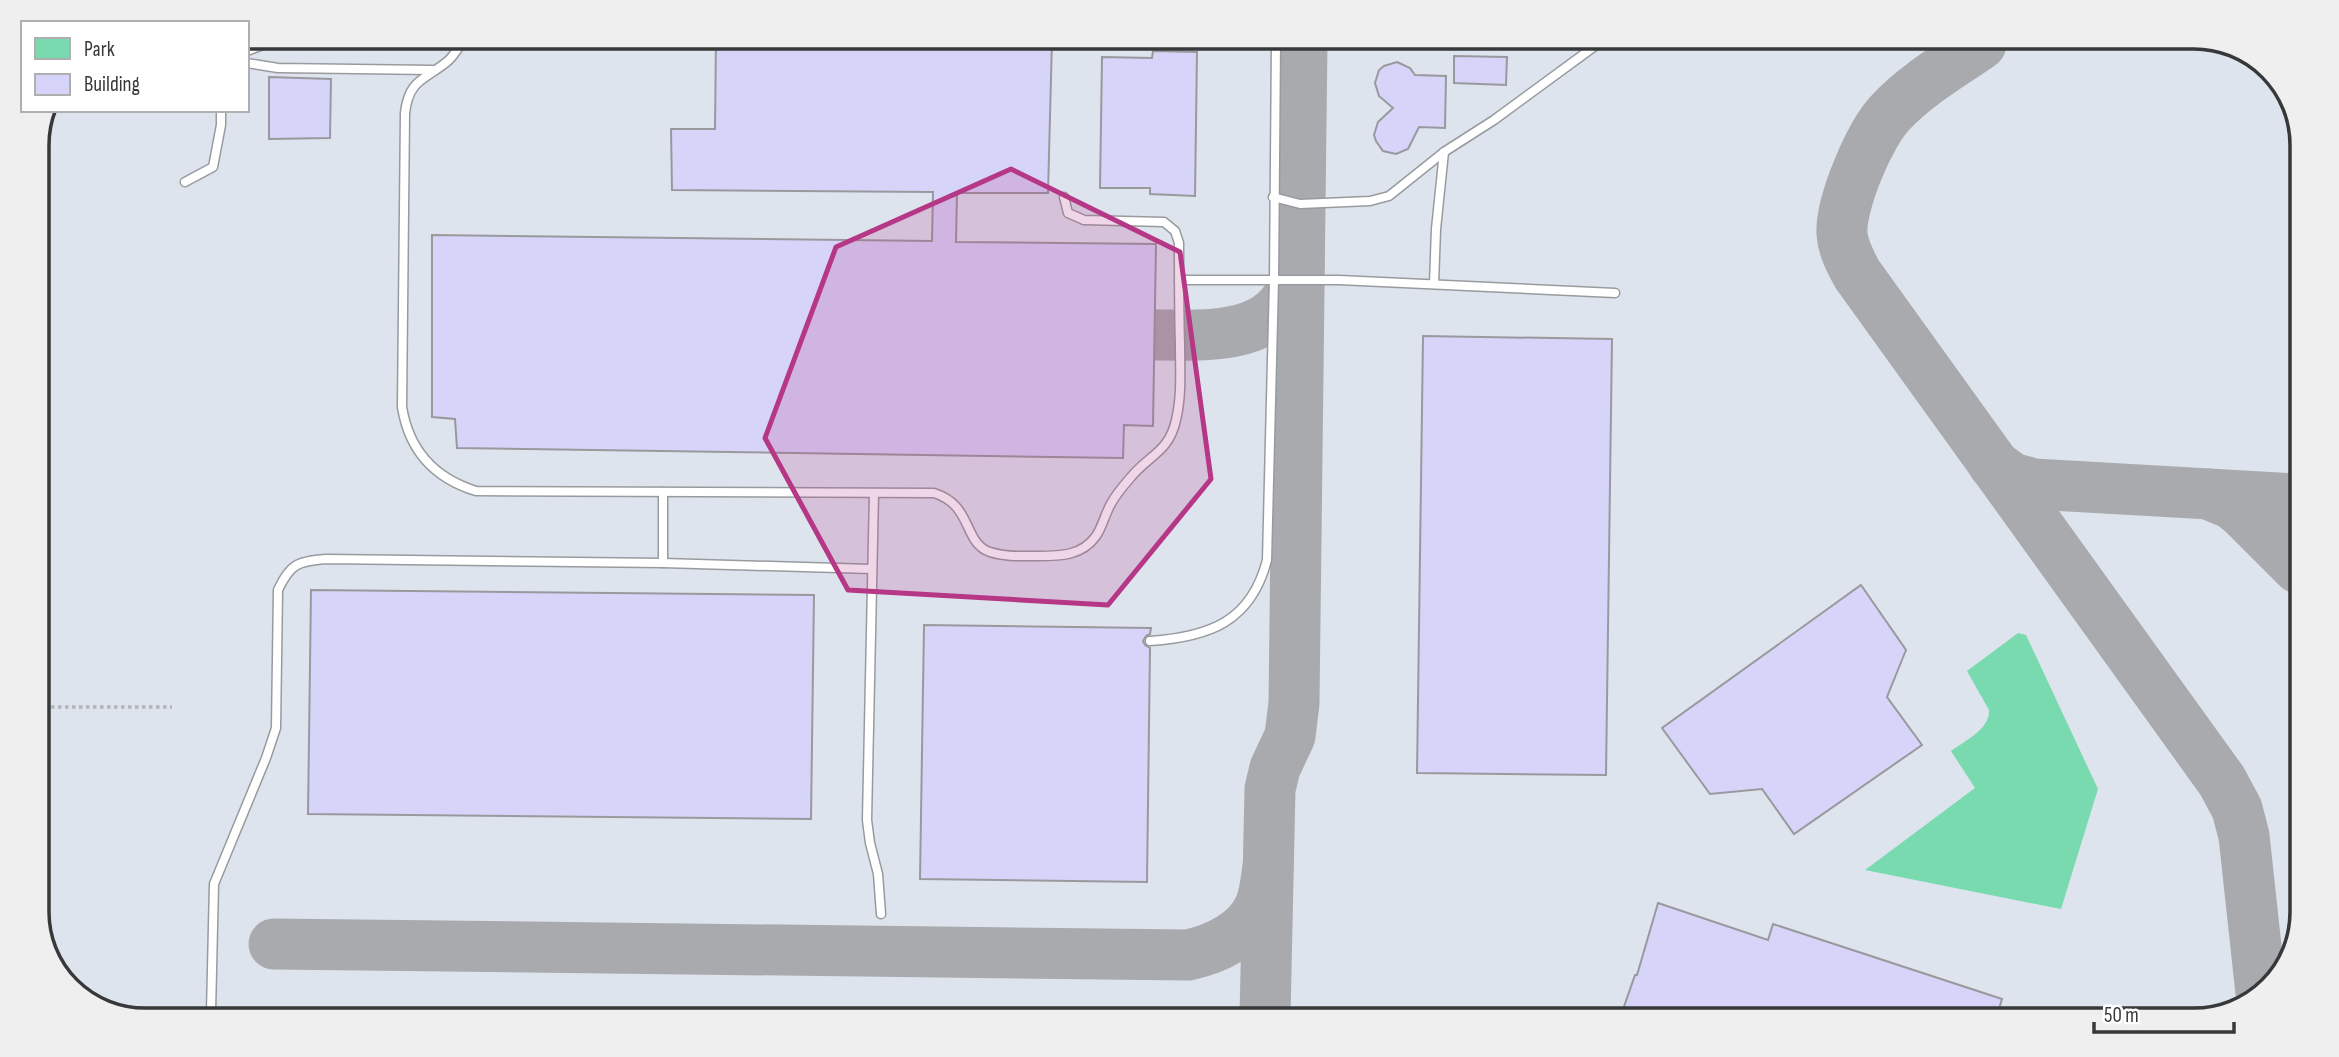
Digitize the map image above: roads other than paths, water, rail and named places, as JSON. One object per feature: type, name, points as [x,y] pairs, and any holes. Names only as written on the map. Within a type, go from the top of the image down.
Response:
[{"type":"lane","points":[[458,49],[451,59],[425,76],[407,95],[402,407],[405,425],[423,460],[457,485],[476,491],[934,493],[957,505],[974,540],[991,553],[1059,556],[1078,552],[1096,536],[1112,501],[1134,473],[1163,450],[1172,436],[1177,419],[1180,388],[1180,243],[1175,231],[1164,222],[1084,220],[1068,213],[1064,197]]},
{"type":"lane","points":[[1150,641],[1192,637],[1229,621],[1244,606],[1263,577],[1267,560],[1276,49]]},
{"type":"lane","points":[[1273,197],[1300,204],[1370,201],[1389,196],[1444,152],[1494,120],[1591,49]]},
{"type":"lane","points":[[248,63],[278,68],[436,70]]},
{"type":"lane","points":[[185,182],[213,167],[221,112]]},
{"type":"lane","points":[[1434,284],[1436,229],[1444,152]]},
{"type":"lane","points":[[1179,280],[1339,280],[1615,293]]},
{"type":"lane","points":[[663,492],[663,563]]},
{"type":"lane","points":[[874,493],[867,820],[878,874],[881,914]]},
{"type":"lane","points":[[211,1008],[214,884],[276,728],[278,590],[287,570],[305,561],[326,559],[663,563],[871,569]]}]
